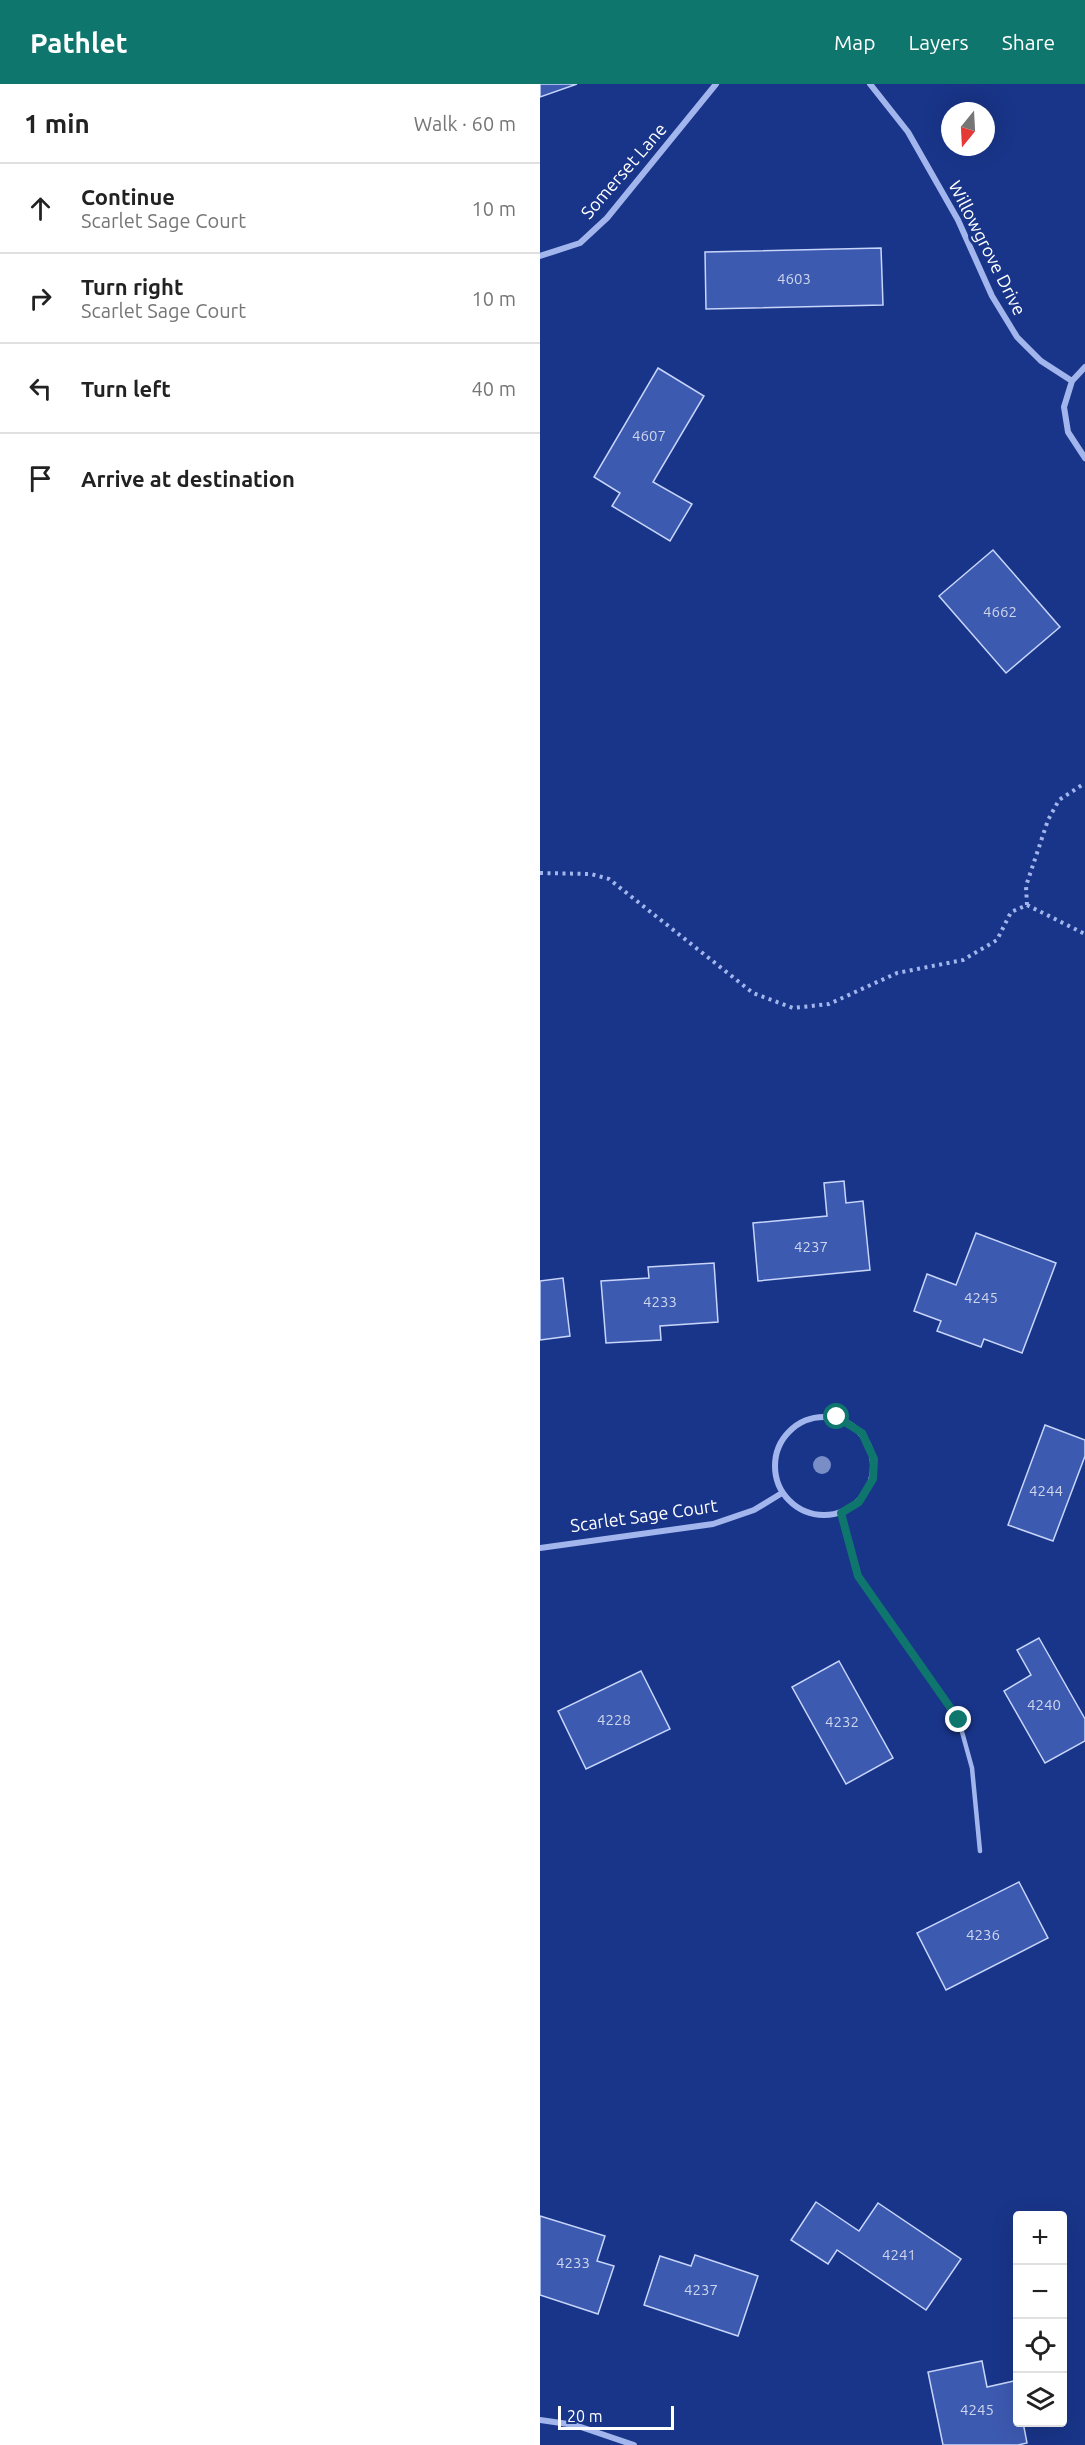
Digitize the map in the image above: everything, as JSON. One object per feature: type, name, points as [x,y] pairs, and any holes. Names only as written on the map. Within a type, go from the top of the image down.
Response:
[{"type":"street","name":"Somerset Lane","points":[[540,256],[580,243],[607,218],[716,84]]},
{"type":"street","name":"Willowgrove Drive","points":[[870,84],[908,132],[958,220],[992,296],[1017,337],[1041,361],[1072,381]]},
{"type":"street","points":[[1085,367],[1072,381],[1064,407],[1068,432],[1085,458]]},
{"type":"street","points":[[814,1416],[837,1417],[862,1433],[874,1459],[873,1479],[859,1502],[841,1513],[818,1515],[797,1508],[782,1493],[774,1470],[778,1445],[792,1427],[814,1416]]},
{"type":"street","name":"Scarlet Sage Court","points":[[540,1548],[713,1524],[754,1510],[782,1493]]},
{"type":"street","points":[[540,2420],[575,2426],[634,2445]]},
{"type":"lane","points":[[841,1513],[858,1576],[959,1720],[972,1768],[980,1851]]},
{"type":"path","points":[[1027,905],[1026,886],[1048,820],[1059,800],[1085,783]]},
{"type":"path","points":[[540,873],[591,874],[609,879],[753,993],[793,1008],[829,1004],[897,973],[963,960],[997,940],[1011,912],[1027,905]]},
{"type":"path","points":[[1027,905],[1085,934]]},
{"type":"building","points":[[540,84],[577,84],[540,97]]},
{"type":"building","points":[[881,248],[883,305],[706,309],[705,252]]},
{"type":"building","points":[[658,368],[704,396],[653,482],[692,504],[670,541],[612,506],[620,493],[594,477]]},
{"type":"building","points":[[993,550],[1060,627],[1006,673],[939,596]]},
{"type":"building","points":[[844,1181],[846,1203],[863,1201],[870,1270],[758,1281],[753,1223],[827,1216],[824,1183]]},
{"type":"building","points":[[976,1233],[1056,1263],[1022,1353],[984,1339],[981,1347],[937,1331],[941,1321],[914,1311],[927,1274],[956,1285]]},
{"type":"building","points":[[714,1263],[718,1322],[660,1326],[661,1340],[606,1343],[601,1281],[649,1278],[648,1267]]},
{"type":"building","points":[[563,1278],[570,1336],[540,1340],[540,1281]]},
{"type":"building","points":[[1045,1425],[1085,1440],[1085,1456],[1053,1541],[1008,1525]]},
{"type":"building","points":[[1039,1638],[1085,1719],[1085,1741],[1045,1763],[1004,1691],[1031,1675],[1017,1650]]},
{"type":"building","points":[[839,1661],[893,1758],[846,1784],[792,1687]]},
{"type":"building","points":[[641,1671],[670,1729],[586,1769],[558,1711]]},
{"type":"building","points":[[1019,1882],[1048,1938],[946,1990],[917,1933]]},
{"type":"building","points":[[816,2202],[859,2231],[878,2203],[961,2259],[926,2310],[837,2250],[828,2264],[791,2240]]},
{"type":"building","points":[[540,2216],[605,2236],[597,2261],[614,2266],[598,2314],[540,2295]]},
{"type":"building","points":[[695,2255],[758,2276],[738,2336],[644,2305],[660,2256],[691,2266]]},
{"type":"building","points":[[982,2361],[987,2387],[1013,2381],[1013,2427],[1024,2427],[1027,2443],[943,2445],[928,2372]]},
{"type":"route","points":[[837,1417],[862,1433],[874,1459],[873,1479],[859,1502],[841,1513],[858,1576],[959,1720]]}]
